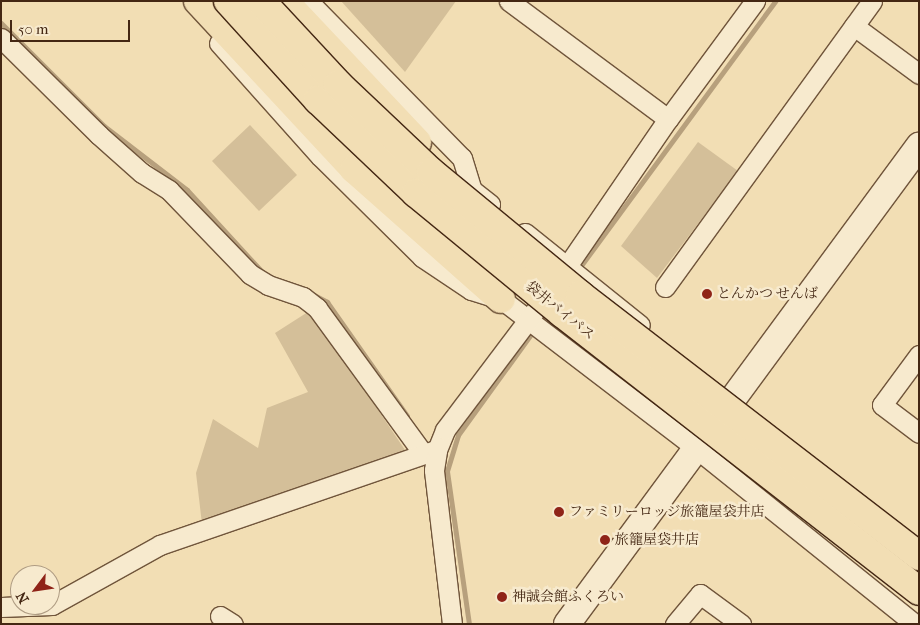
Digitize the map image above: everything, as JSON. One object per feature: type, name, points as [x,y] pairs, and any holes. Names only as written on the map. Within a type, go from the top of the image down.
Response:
[{"type":"highway","points":[[198,1],[354,169],[501,299]]},
{"type":"highway","name":"袋井バイパス","points":[[228,1],[318,100],[416,193],[562,313],[919,591]]},
{"type":"highway","name":"袋井バイパス","points":[[261,1],[338,84],[431,172],[580,295],[916,542]]},
{"type":"highway","points":[[284,1],[432,158],[472,190]]},
{"type":"street","points":[[186,1],[255,83],[379,218],[422,257],[471,290],[501,299],[697,449],[915,624]]},
{"type":"street","points":[[308,1],[462,158],[472,190],[916,542]]},
{"type":"street","points":[[509,1],[668,119]]},
{"type":"street","points":[[1,607],[52,605],[160,545],[429,451],[568,266],[668,119],[755,1]]},
{"type":"street","points":[[665,287],[872,1]]},
{"type":"street","points":[[854,26],[919,74]]},
{"type":"street","points":[[1,38],[99,135],[142,173],[169,190],[250,274],[268,285],[303,297],[317,308],[429,451],[434,470],[452,624]]},
{"type":"street","points":[[568,624],[735,400],[919,146]]},
{"type":"street","points":[[919,355],[882,405],[919,432]]},
{"type":"street","points":[[675,624],[700,594],[741,624]]},
{"type":"shaded area","points":[[341,1],[456,1],[405,72]]},
{"type":"shaded area","points":[[250,125],[297,175],[259,211],[212,161]]},
{"type":"shaded area","points":[[698,142],[738,171],[657,278],[621,246]]},
{"type":"shaded area","points":[[311,310],[405,450],[202,524],[196,473],[213,419],[258,448],[267,408],[308,392],[275,333]]},
{"type":"waterway","points":[[577,271],[775,1]]},
{"type":"waterway","points":[[1,23],[104,126],[187,190],[263,273]]},
{"type":"waterway","points":[[314,295],[327,302],[407,416]]},
{"type":"waterway","points":[[469,624],[447,471],[458,435],[547,312]]},
{"type":"place","name":"とんかつ せんば","points":[[707,294]]},
{"type":"place","name":"ファミリーロッジ旅籠屋袋井店","points":[[559,512]]},
{"type":"place","name":"旅籠屋袋井店","points":[[605,540]]},
{"type":"place","name":"神誠会館ふくろい","points":[[502,597]]}]
